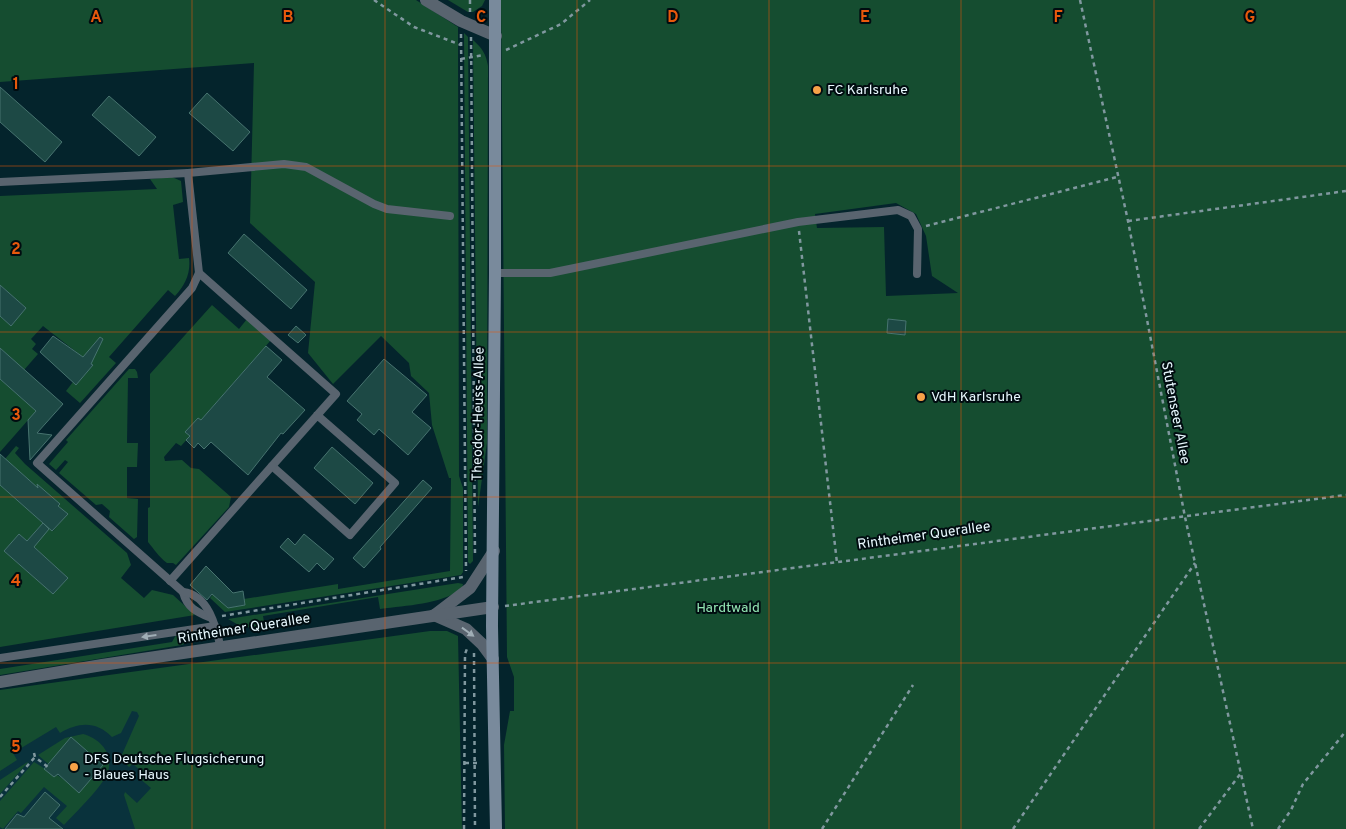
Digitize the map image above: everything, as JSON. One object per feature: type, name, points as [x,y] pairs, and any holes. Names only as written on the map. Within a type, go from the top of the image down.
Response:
[{"type":"main road","name":"Theodor-Heuss-Allee","points":[[495,0],[493,488],[494,551],[499,607],[493,659],[496,829]]},
{"type":"street","points":[[426,0],[466,23],[496,36]]},
{"type":"street","points":[[493,659],[482,644],[466,629],[434,615],[470,588],[494,551]]},
{"type":"street","name":"Rintheimer Querallee","points":[[0,682],[434,615],[499,607]]},
{"type":"lane","points":[[0,182],[188,172],[284,164],[306,167],[374,204],[387,209],[450,216]]},
{"type":"lane","points":[[188,172],[199,273],[192,288],[37,463],[183,592],[192,593],[205,604],[215,626],[221,649]]},
{"type":"lane","points":[[495,273],[550,274],[798,222],[898,210],[911,216],[918,228],[917,274]]},
{"type":"lane","points":[[170,581],[336,394],[199,273]]},
{"type":"lane","points":[[272,466],[350,535],[395,483],[317,415]]},
{"type":"lane","points":[[0,658],[215,626]]},
{"type":"path","points":[[374,0],[414,27],[461,45]]},
{"type":"path","points":[[461,59],[504,51],[521,44],[561,24],[590,0]]},
{"type":"path","name":"Stutenseer Allee","points":[[1080,0],[1128,221],[1185,516],[1253,829]]},
{"type":"path","points":[[466,23],[461,45],[461,59],[465,552],[467,576]]},
{"type":"path","points":[[466,23],[471,58],[475,561]]},
{"type":"path","points":[[918,228],[1117,177]]},
{"type":"path","points":[[1128,221],[1346,192]]},
{"type":"path","points":[[798,222],[837,563]]},
{"type":"path","name":"Rintheimer Querallee","points":[[499,607],[1346,495]]},
{"type":"path","points":[[1012,829],[1195,563]]},
{"type":"path","points":[[467,576],[471,569]]},
{"type":"path","points":[[211,618],[467,576]]},
{"type":"path","points":[[473,635],[475,829]]},
{"type":"path","points":[[464,829],[465,662]]},
{"type":"path","points":[[822,829],[913,685]]},
{"type":"path","points":[[1278,829],[1291,810],[1303,784],[1346,731]]},
{"type":"path","points":[[34,753],[35,758],[49,768]]},
{"type":"path","points":[[0,798],[35,758]]},
{"type":"path","points":[[464,763],[481,763]]},
{"type":"path","points":[[1199,829],[1241,773]]},
{"type":"shaded area","points":[[145,698],[165,829],[0,829],[0,720]]},
{"type":"green space","points":[[0,0],[416,0],[458,27],[459,476],[463,488],[463,572],[461,575],[225,612],[210,598],[213,594],[228,608],[245,605],[244,599],[338,584],[338,589],[450,571],[451,478],[449,478],[432,425],[429,393],[411,376],[409,363],[381,336],[333,384],[308,353],[315,282],[250,223],[254,63],[0,82]]},
{"type":"green space","points":[[448,0],[485,0],[482,6],[473,12],[468,12]]},
{"type":"green space","name":"Hardtwald","points":[[501,0],[1346,0],[1346,829],[505,829],[504,745],[510,711],[514,711],[514,677],[507,657]],"holes":[[[896,203],[916,214],[926,236],[932,276],[958,293],[886,296],[884,227],[817,228],[815,214]]]},
{"type":"green space","points":[[464,33],[468,37],[473,561],[470,564],[468,562]]},
{"type":"green space","points":[[473,40],[483,52],[488,66],[487,443],[478,507]]},
{"type":"green space","points":[[172,177],[181,181],[183,202],[173,205],[179,259],[189,258],[189,269],[182,288],[175,296],[168,290],[109,357],[116,363],[80,403],[66,391],[73,382],[76,385],[93,365],[43,326],[31,339],[36,344],[32,349],[38,354],[24,370],[0,348],[0,316],[11,326],[26,308],[0,285],[0,196],[157,189],[150,179]]},
{"type":"green space","points":[[212,305],[239,329],[247,319],[271,340],[201,420],[186,432],[190,436],[181,446],[176,443],[164,457],[165,461],[182,460],[191,468],[199,469],[231,497],[229,507],[176,565],[167,563],[148,542],[148,508],[150,507],[150,374]]},
{"type":"green space","points":[[129,369],[135,369],[138,378],[128,378],[127,443],[138,443],[137,467],[127,467],[127,498],[138,499],[137,537],[134,539],[109,517],[110,511],[102,504],[96,505],[59,473],[68,462],[65,460],[56,470],[49,464],[68,442],[66,440]]},
{"type":"green space","points":[[0,379],[36,411],[0,452]]},
{"type":"green space","points":[[16,446],[19,448],[15,453],[25,464],[127,553],[131,565],[121,578],[144,598],[152,590],[173,595],[195,615],[0,647],[0,485],[43,523],[27,541],[19,534],[4,551],[53,594],[68,578],[31,544],[47,526],[53,531],[67,514],[39,486],[37,487],[5,459]]},
{"type":"green space","points":[[458,583],[463,584],[462,589],[443,598],[422,604],[380,609],[378,597],[263,616],[265,628],[242,627],[228,619]]},
{"type":"green space","points":[[430,631],[447,631],[458,636],[462,829],[135,829],[124,795],[125,792],[137,803],[151,788],[139,778],[143,773],[133,764],[129,767],[120,759],[139,716],[137,712],[132,711],[121,733],[112,737],[94,726],[81,725],[60,733],[56,727],[13,753],[17,760],[0,771],[0,690]]},
{"type":"green space","points":[[197,632],[192,640],[182,645],[0,675],[0,669],[172,642],[176,635]]},
{"type":"green space","points":[[83,734],[90,736],[101,744],[108,756],[109,769],[98,788],[64,825],[56,818],[67,806],[44,787],[21,813],[18,811],[3,829],[0,827],[0,801],[34,762],[54,777],[57,775],[70,783],[38,755],[65,738]]},
{"type":"green space","points":[[29,761],[0,794],[0,780]]},
{"type":"building","points":[[0,87],[62,142],[45,162],[0,122]]},
{"type":"building","points":[[207,93],[250,132],[233,151],[189,113]]},
{"type":"building","points":[[109,96],[156,137],[139,156],[92,115]]},
{"type":"building","points":[[244,234],[307,290],[291,309],[228,253]]},
{"type":"building","points":[[0,285],[26,308],[11,326],[0,316]]},
{"type":"building","points":[[888,319],[906,321],[905,335],[887,333]]},
{"type":"building","points":[[296,326],[306,335],[298,343],[288,335]]},
{"type":"building","points":[[53,336],[83,357],[100,337],[103,339],[91,364],[93,365],[76,385],[40,352]]},
{"type":"building","points":[[266,346],[282,360],[267,377],[305,410],[283,434],[281,433],[248,475],[211,442],[204,449],[198,443],[194,448],[186,440],[190,436],[185,432],[198,418],[201,420]]},
{"type":"building","points":[[0,348],[63,404],[37,433],[52,435],[30,460],[28,420],[36,411],[0,379]]},
{"type":"building","points":[[384,359],[427,395],[412,412],[431,428],[408,455],[379,429],[374,435],[357,420],[362,414],[347,401]]},
{"type":"building","points":[[332,447],[373,483],[355,504],[314,468]]},
{"type":"building","points":[[0,454],[38,488],[37,484],[60,504],[58,506],[68,514],[52,531],[0,485]]},
{"type":"building","points":[[423,480],[432,488],[364,568],[353,558]]},
{"type":"building","points":[[43,523],[49,529],[34,547],[68,578],[53,594],[4,551],[19,534],[27,541]]},
{"type":"building","points":[[304,534],[334,559],[324,570],[317,563],[309,572],[280,547],[288,538],[295,545]]},
{"type":"building","points":[[206,566],[233,593],[243,591],[245,605],[228,608],[212,594],[207,600],[190,585]]},
{"type":"building","name":"DFS Deutsche Flugsicherung - Blaues Haus","points":[[71,737],[103,765],[79,793],[58,774],[54,777],[44,769]]},
{"type":"building","points":[[45,792],[60,805],[49,818],[63,829],[5,829],[17,814],[24,817]]},
{"type":"place","name":"FC Karlsruhe","points":[[817,90]]},
{"type":"place","name":"VdH Karlsruhe","points":[[921,397]]},
{"type":"place","name":"DFS Deutsche Flugsicherung - Blaues Haus","points":[[74,767]]}]
